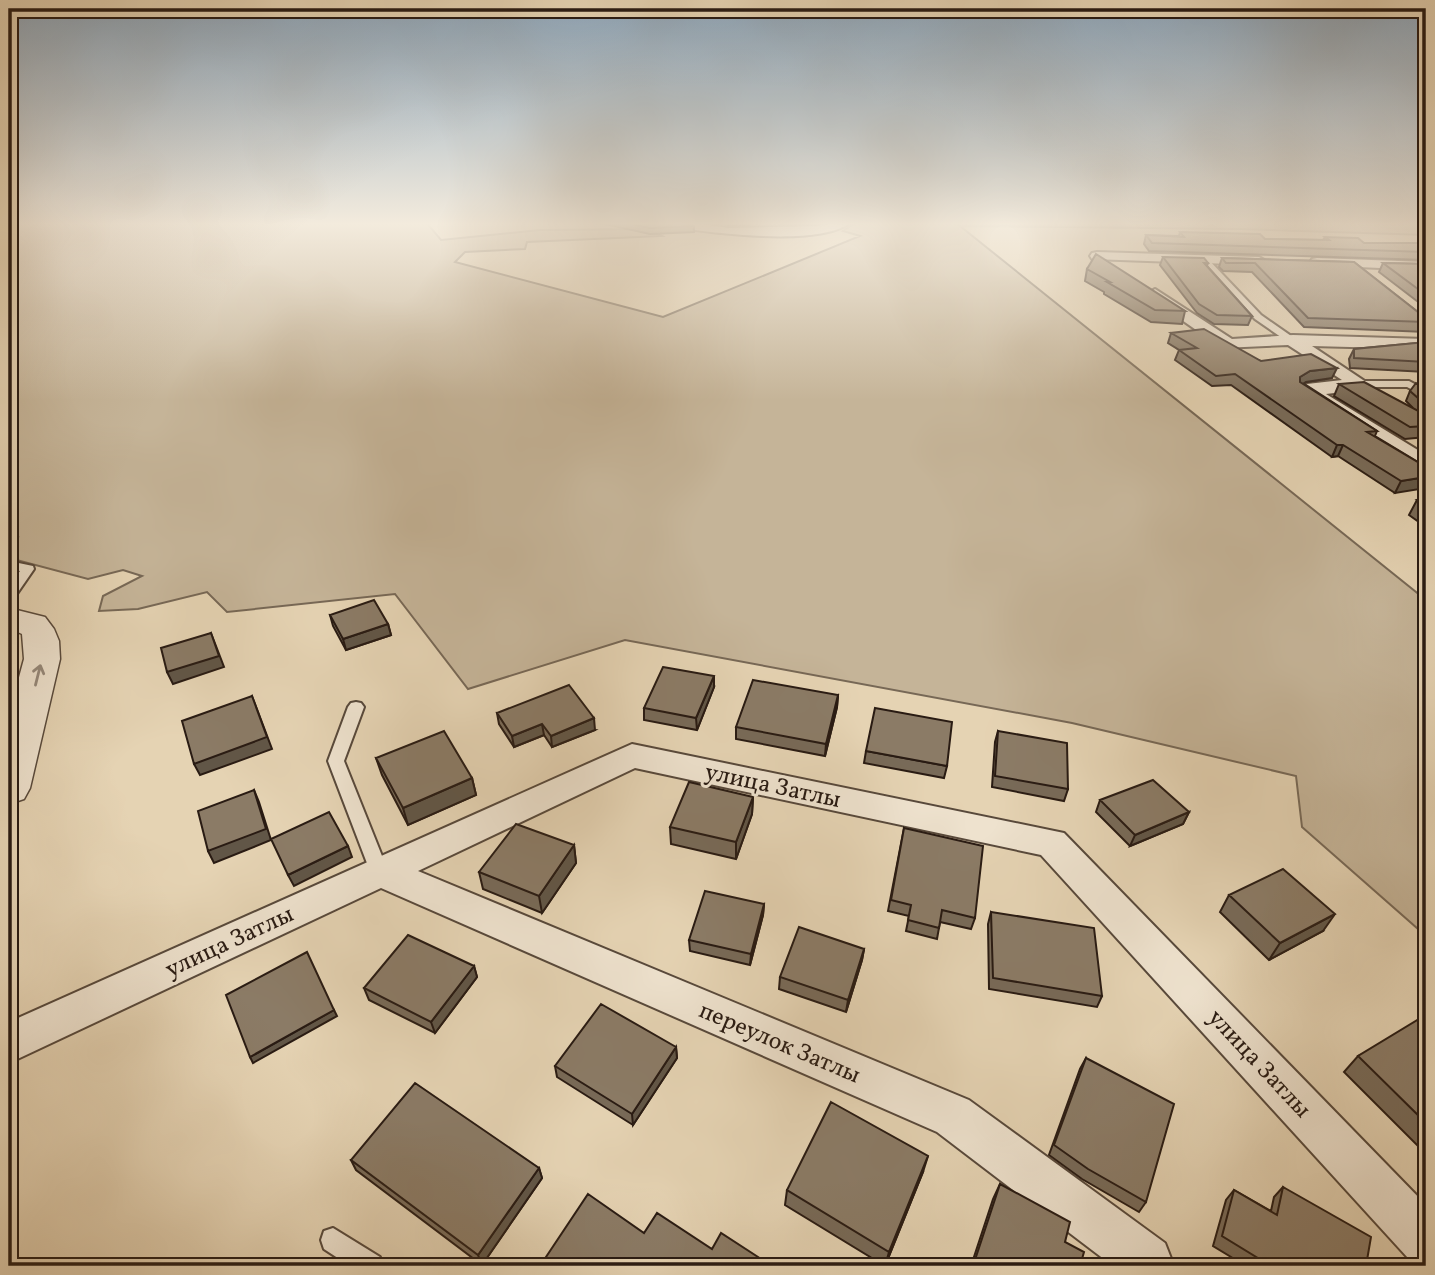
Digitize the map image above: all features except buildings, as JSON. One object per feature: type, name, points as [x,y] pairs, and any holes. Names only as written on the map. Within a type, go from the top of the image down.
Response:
[{"type":"street","points":[[1134,282],[1228,344],[1291,340],[1426,344]]},
{"type":"street","points":[[1291,340],[1360,384]]},
{"type":"street","points":[[1360,384],[1307,390],[1426,464]]},
{"type":"street","points":[[9,618],[29,622],[39,629],[43,640],[42,659],[9,788]]},
{"type":"street","name":"улица Затлы","points":[[9,1043],[632,756],[1052,843],[1426,1240]]},
{"type":"street","name":"переулок Затлы","points":[[379,871],[953,1116],[1147,1261],[1146,1266]]},
{"type":"lane","points":[[1224,282],[1258,317],[1291,340]]},
{"type":"lane","points":[[1360,384],[1409,384],[1426,394]]},
{"type":"lane","points":[[9,565],[28,569],[9,595]]},
{"type":"lane","points":[[356,707],[335,761],[379,871]]},
{"type":"lane","points":[[333,1240],[371,1266]]},
{"type":"shaded area","points":[[9,282],[529,282],[663,317],[749,282],[1029,282],[1426,600],[1426,936],[1302,827],[1296,776],[1072,723],[625,640],[468,689],[395,594],[227,612],[207,592],[138,609],[99,611],[103,596],[142,576],[123,570],[88,579],[9,558],[9,547],[18,537],[9,533]]}]
